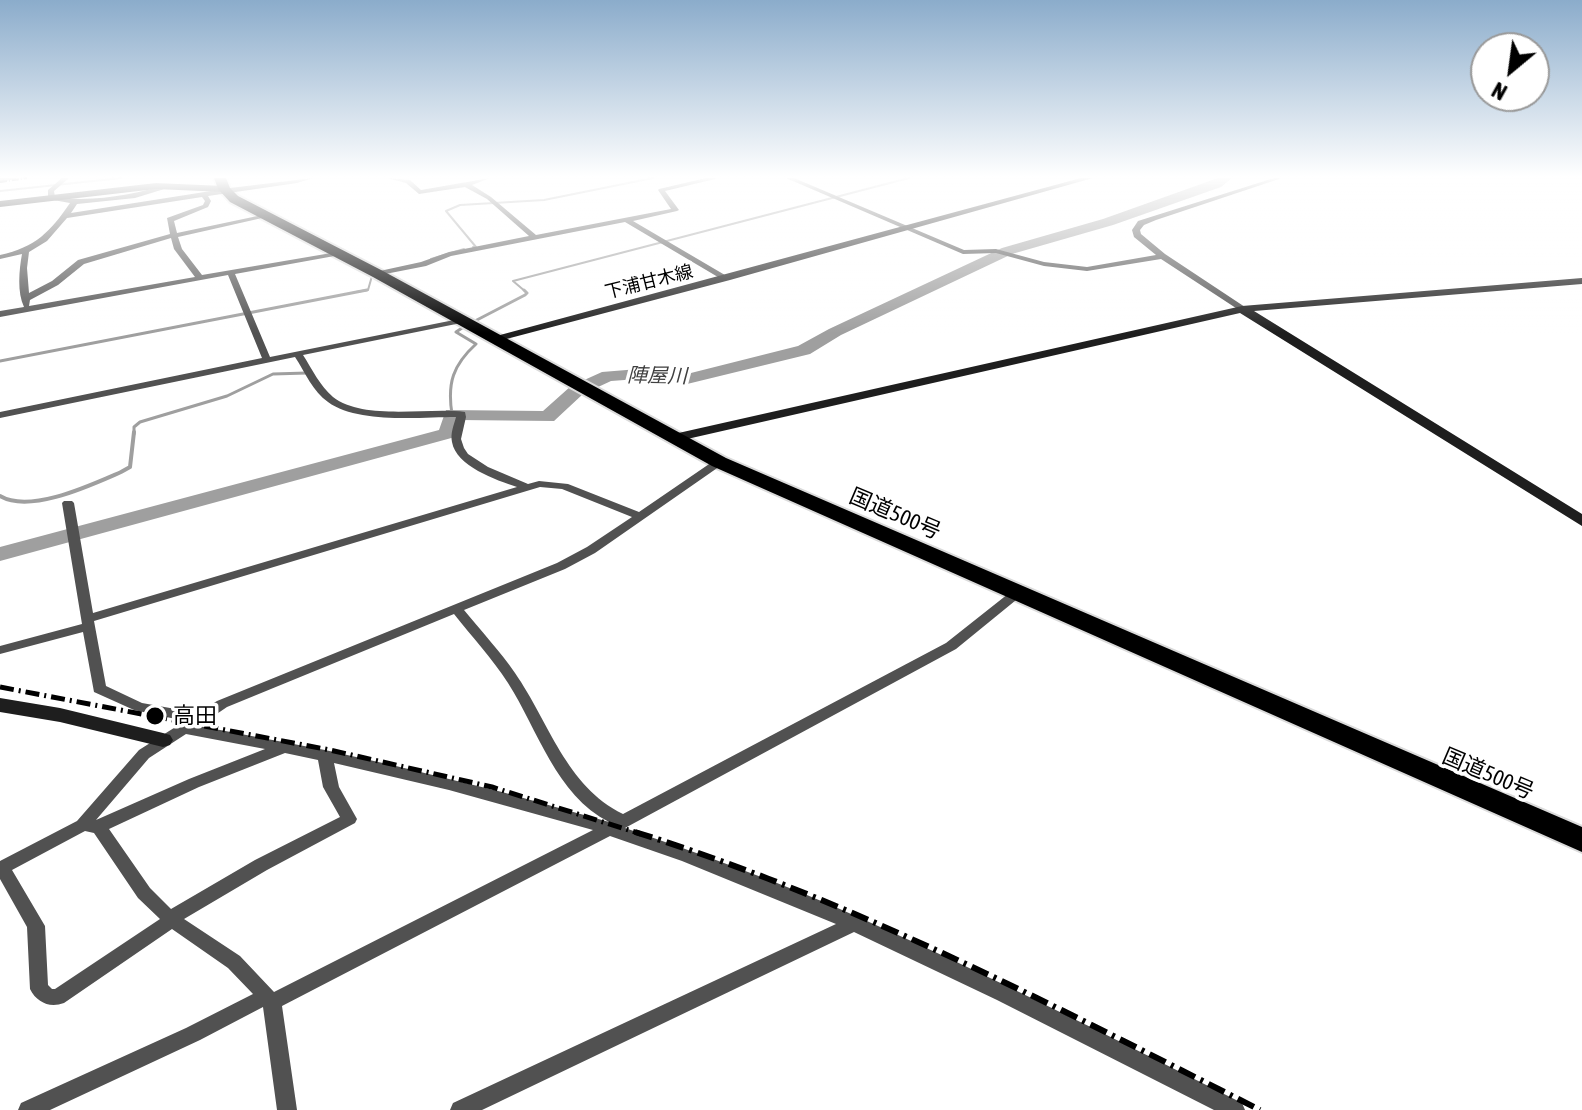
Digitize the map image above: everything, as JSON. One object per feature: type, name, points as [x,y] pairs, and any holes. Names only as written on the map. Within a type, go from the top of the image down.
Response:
[{"type":"highway","name":"国道500号","points":[[294,230],[719,462],[1582,840]]},
{"type":"street","points":[[0,257],[26,253],[55,230]]},
{"type":"street","points":[[173,230],[178,249],[201,279]]},
{"type":"street","points":[[25,299],[55,283],[81,262],[200,230]]},
{"type":"street","points":[[526,230],[535,238]]},
{"type":"street","points":[[378,274],[423,264],[449,254],[576,230]]},
{"type":"street","points":[[643,230],[726,278]]},
{"type":"street","name":"下浦甘木線","points":[[495,338],[897,230]]},
{"type":"street","points":[[908,230],[963,252],[996,251],[1044,264],[1087,269],[1162,256]]},
{"type":"street","points":[[1136,230],[1137,235],[1162,256],[1242,309],[1582,521]]},
{"type":"street","points":[[26,253],[23,268],[26,310]]},
{"type":"street","points":[[0,314],[340,253]]},
{"type":"street","points":[[231,273],[267,360]]},
{"type":"street","points":[[674,438],[1242,309],[1582,281]]},
{"type":"street","points":[[0,415],[461,320]]},
{"type":"street","points":[[298,354],[328,398],[338,405],[378,411],[461,414],[456,438],[459,451],[499,477],[527,487]]},
{"type":"street","points":[[91,826],[122,777],[144,754],[199,718],[250,691],[561,566],[719,462]]},
{"type":"street","points":[[0,650],[503,497],[527,487],[564,486],[640,516]]},
{"type":"street","points":[[68,503],[99,689],[139,707],[199,718]]},
{"type":"street","points":[[28,1110],[269,999],[616,825],[951,646],[1017,593]]},
{"type":"street","points":[[457,610],[511,677],[578,790],[589,804],[616,825]]},
{"type":"street","points":[[0,705],[60,715],[163,740]]},
{"type":"street","points":[[183,728],[325,755],[616,825],[855,923],[962,971],[1235,1110]]},
{"type":"street","points":[[285,747],[91,826],[1,869],[36,926],[39,989],[48,997],[58,997],[171,919],[261,865],[349,819],[331,787],[325,755]]},
{"type":"street","points":[[91,826],[144,893],[171,919],[234,962],[269,999],[287,1110]]},
{"type":"street","points":[[460,1110],[855,923]]},
{"type":"waterway","points":[[462,230],[476,247],[473,247]]},
{"type":"waterway","points":[[526,292],[513,281],[710,230]]},
{"type":"waterway","name":"陣屋川","points":[[0,554],[448,433],[452,414],[548,417],[577,390],[608,376],[651,373],[683,380],[804,350],[835,332],[1007,251],[1081,230]]},
{"type":"waterway","points":[[431,259],[464,249]]},
{"type":"waterway","points":[[361,291],[368,290],[372,276]]},
{"type":"waterway","points":[[361,291],[367,290]]},
{"type":"waterway","points":[[0,361],[361,291]]},
{"type":"waterway","points":[[356,292],[361,291]]},
{"type":"waterway","points":[[473,322],[526,292]]},
{"type":"waterway","points":[[452,414],[450,393],[454,375],[462,359],[476,344],[456,332],[465,326]]},
{"type":"waterway","points":[[134,432],[134,427],[140,422],[227,396],[273,374],[307,373]]},
{"type":"waterway","points":[[0,496],[13,501],[44,500],[121,472],[130,467],[134,432]]},
{"type":"railway","points":[[0,687],[330,750],[492,787],[641,834]]},
{"type":"railway","points":[[635,832],[641,834]]},
{"type":"railway","points":[[641,834],[716,859],[875,923],[1030,995],[1260,1110]]},
{"type":"place","name":"高田","points":[[155,716]]}]
